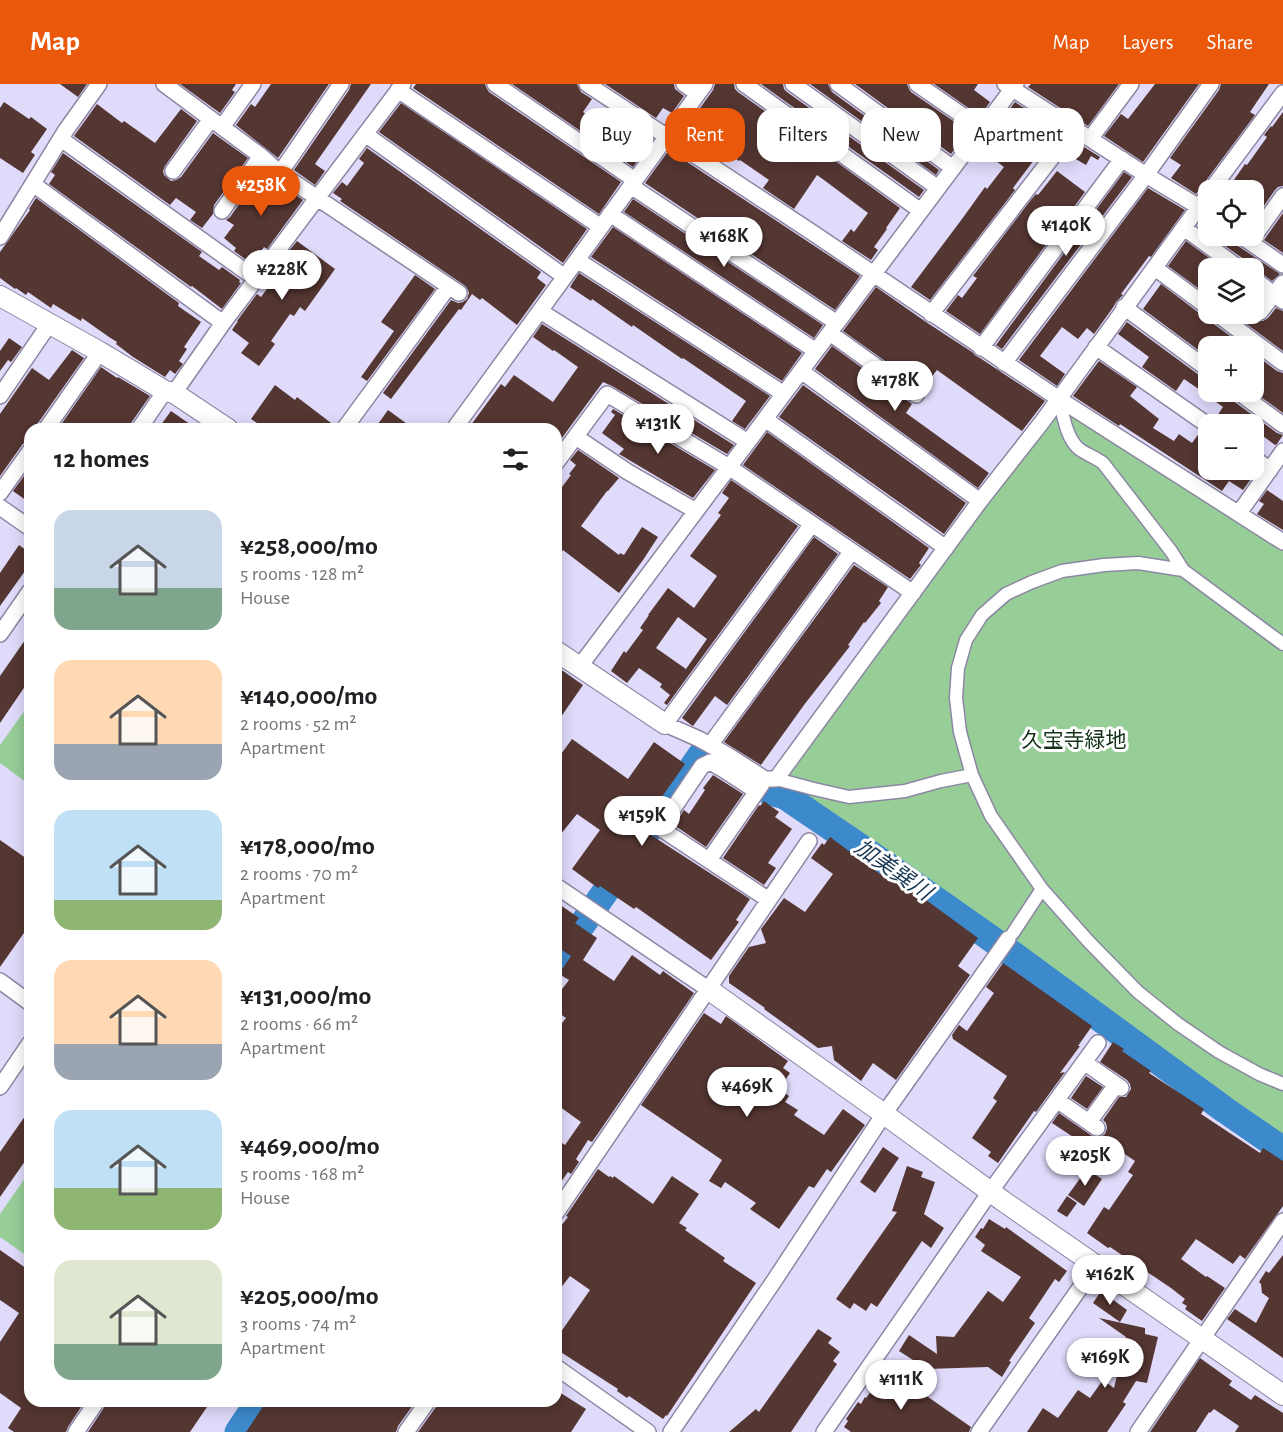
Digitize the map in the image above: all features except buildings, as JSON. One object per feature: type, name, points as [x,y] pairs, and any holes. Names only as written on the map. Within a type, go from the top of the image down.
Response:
[{"type":"street","points":[[0,237],[61,139],[99,84]]},
{"type":"street","points":[[173,171],[253,84]]},
{"type":"street","points":[[280,173],[341,84]]},
{"type":"street","points":[[495,84],[833,328],[916,395]]},
{"type":"street","points":[[587,84],[665,136]]},
{"type":"street","points":[[684,84],[701,89],[687,108]]},
{"type":"street","points":[[744,84],[921,211]]},
{"type":"street","points":[[793,84],[938,188]]},
{"type":"street","points":[[838,84],[953,168]]},
{"type":"street","points":[[918,84],[953,109]]},
{"type":"street","points":[[1090,139],[1131,84]]},
{"type":"street","points":[[1004,363],[1146,175],[1211,84]]},
{"type":"street","points":[[168,85],[280,173],[454,290],[349,423]]},
{"type":"street","points":[[996,108],[1011,86],[1043,108]]},
{"type":"street","points":[[144,423],[223,323],[400,87],[605,221],[816,351]]},
{"type":"street","points":[[1219,180],[1283,93]]},
{"type":"street","points":[[365,134],[565,277]]},
{"type":"street","points":[[1084,135],[1198,206]]},
{"type":"street","points":[[458,423],[665,138]]},
{"type":"street","points":[[61,139],[256,279]]},
{"type":"street","points":[[222,211],[261,156]]},
{"type":"street","points":[[981,348],[1122,159]]},
{"type":"street","points":[[704,162],[981,348],[1283,542]]},
{"type":"street","points":[[580,666],[957,162]]},
{"type":"street","points":[[931,314],[1048,162]]},
{"type":"street","points":[[33,184],[223,323]]},
{"type":"street","points":[[1264,218],[1283,196]]},
{"type":"street","points":[[709,860],[1059,399],[1124,307],[1184,228],[1198,215]]},
{"type":"street","points":[[1184,228],[1225,258]]},
{"type":"street","points":[[1256,246],[1283,265]]},
{"type":"street","points":[[577,260],[784,394]]},
{"type":"street","points":[[1155,268],[1198,300]]},
{"type":"street","points":[[1264,284],[1280,293],[1264,308]]},
{"type":"street","points":[[0,296],[169,392],[218,423]]},
{"type":"street","points":[[1124,307],[1198,362]]},
{"type":"street","points":[[540,311],[748,442]]},
{"type":"street","points":[[0,396],[50,323]]},
{"type":"street","points":[[1230,324],[1283,363]]},
{"type":"street","points":[[1096,347],[1198,418]]},
{"type":"street","points":[[50,423],[100,352]]},
{"type":"street","points":[[801,371],[980,501]]},
{"type":"street","points":[[562,455],[607,394],[729,467],[913,593]]},
{"type":"street","points":[[1059,399],[1069,435],[1078,448],[1103,463],[1183,570],[1283,644]]},
{"type":"street","points":[[1252,402],[1283,425]]},
{"type":"street","points":[[765,420],[946,548]]},
{"type":"street","points":[[576,436],[628,472],[696,511]]},
{"type":"street","points":[[1239,513],[1283,451]]},
{"type":"street","points":[[0,493],[24,459]]},
{"type":"street","points":[[1264,466],[1270,470]]},
{"type":"street","points":[[0,507],[24,524]]},
{"type":"street","points":[[665,724],[812,524]]},
{"type":"street","points":[[710,745],[852,551]]},
{"type":"street","points":[[1183,570],[1138,563],[1104,565],[1062,571],[1006,594],[982,615],[966,640],[958,668],[956,698],[960,732],[972,775],[991,816],[1042,889],[1089,942],[1138,992],[1178,1024],[1219,1052],[1283,1084]]},
{"type":"street","points":[[0,634],[24,600]]},
{"type":"street","points":[[562,655],[665,724],[726,754],[766,783]]},
{"type":"street","points":[[768,900],[660,828],[702,766],[710,762],[724,770],[766,783],[814,789],[849,797],[905,791],[972,775]]},
{"type":"street","points":[[562,1204],[809,841]]},
{"type":"street","points":[[670,1432],[774,1281],[884,1114],[1042,889]]},
{"type":"street","points":[[562,890],[708,989],[990,1192],[1283,1395]]},
{"type":"street","points":[[0,981],[24,999]]},
{"type":"street","points":[[824,1432],[990,1192],[1098,1043]]},
{"type":"street","points":[[0,1088],[24,1052]]},
{"type":"street","points":[[1057,1100],[1093,1125],[1118,1087],[1084,1062]]},
{"type":"street","points":[[1138,1432],[1283,1221]]},
{"type":"street","points":[[979,1432],[1096,1265]]},
{"type":"street","points":[[562,1371],[648,1432]]},
{"type":"street","points":[[76,1432],[93,1407]]},
{"type":"street","points":[[406,1432],[424,1407]]},
{"type":"green space","name":"久宝寺緑地","points":[[1057,410],[1075,415],[1283,551],[1283,1144],[778,788]]},
{"type":"green space","points":[[24,711],[24,781],[0,763],[0,745]]},
{"type":"green space","points":[[24,1180],[24,1254],[0,1237],[0,1214]]},
{"type":"waterway","name":"加美巽川","points":[[562,953],[701,755],[709,753],[770,792],[785,796],[882,862],[1283,1150]]},
{"type":"waterway","name":"加美巽川","points":[[238,1432],[255,1407]]}]
